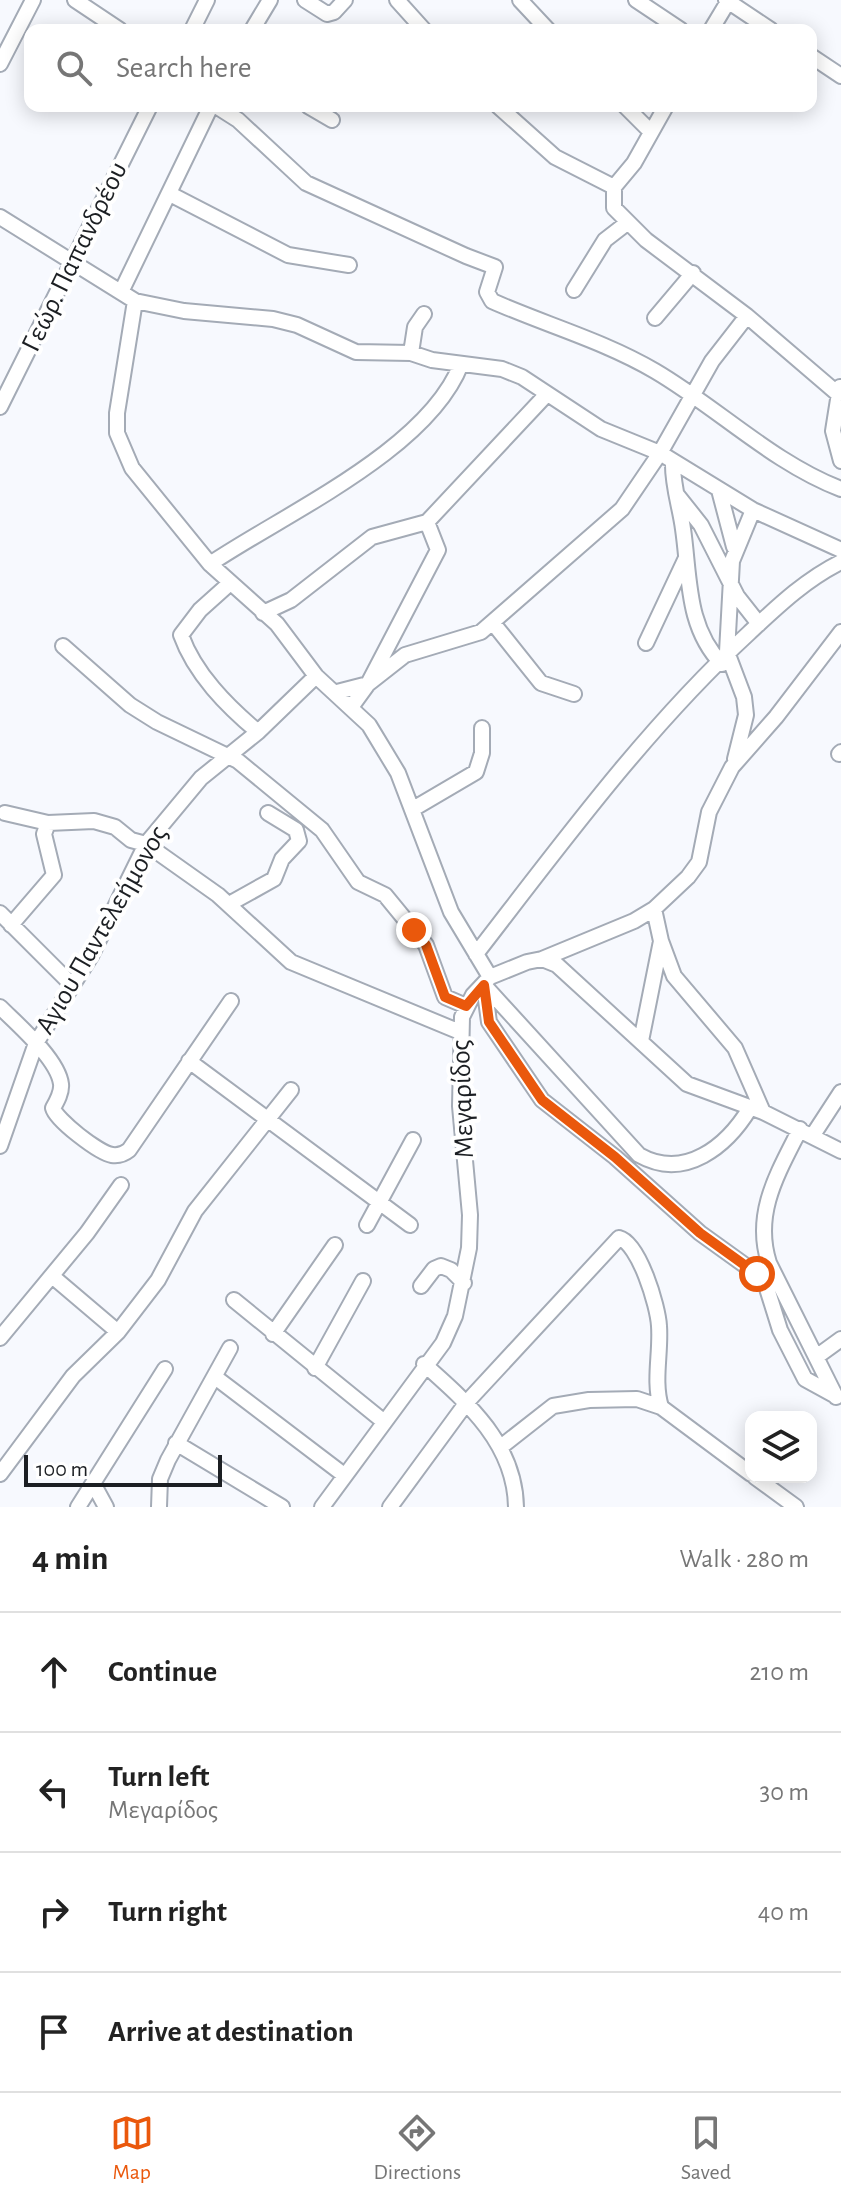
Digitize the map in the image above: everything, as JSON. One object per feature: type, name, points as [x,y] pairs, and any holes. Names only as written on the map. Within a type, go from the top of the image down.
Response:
[{"type":"street","points":[[0,64],[33,0]]},
{"type":"street","points":[[75,0],[111,24]]},
{"type":"street","points":[[195,24],[207,0]]},
{"type":"street","points":[[256,24],[270,0]]},
{"type":"street","points":[[305,0],[327,14],[334,12],[345,0]]},
{"type":"street","points":[[397,0],[419,24]]},
{"type":"street","points":[[520,0],[542,24]]},
{"type":"street","points":[[636,0],[672,24]]},
{"type":"street","points":[[714,24],[727,1],[762,24]]},
{"type":"street","points":[[817,60],[841,76]]},
{"type":"street","name":"Γεώρ. Παπανδρέου","points":[[0,407],[70,261],[147,112]]},
{"type":"street","points":[[121,292],[211,112]]},
{"type":"street","points":[[228,112],[294,176],[306,183],[466,256],[492,263],[495,267],[487,292],[492,301],[637,361],[693,395],[794,466],[841,489]]},
{"type":"street","points":[[318,112],[332,120]]},
{"type":"street","points":[[505,112],[555,157],[614,187]]},
{"type":"street","points":[[631,112],[651,132]]},
{"type":"street","points":[[663,112],[634,163],[614,187],[614,208],[627,223],[840,387],[833,431],[841,461]]},
{"type":"street","points":[[170,194],[288,255],[349,265]]},
{"type":"street","points":[[0,217],[135,301],[184,311],[285,322],[356,352],[411,353],[502,369],[601,429],[660,453],[753,510],[841,550]]},
{"type":"street","points":[[574,290],[605,240],[627,223]]},
{"type":"street","points":[[655,318],[693,273]]},
{"type":"street","points":[[135,301],[119,391],[117,433],[121,447],[149,492],[210,564],[277,624],[316,676],[352,706],[384,747],[413,809],[451,912],[476,954],[487,981],[639,1155],[652,1162],[685,1163],[704,1157],[725,1142],[757,1110]]},
{"type":"street","points":[[411,353],[415,327],[424,314]]},
{"type":"street","points":[[337,692],[368,684],[405,655],[424,646],[469,637],[493,623],[622,509],[660,453],[712,361],[747,316]]},
{"type":"street","points":[[210,564],[346,480],[390,448],[434,409],[455,382],[461,364]]},
{"type":"street","points":[[263,613],[291,600],[372,537],[427,522],[547,394]]},
{"type":"street","points":[[673,461],[696,623],[722,656],[744,697],[746,715],[740,748],[732,767]]},
{"type":"street","points":[[719,490],[735,551]]},
{"type":"street","points":[[675,492],[701,525],[731,578],[737,596],[759,624]]},
{"type":"street","points":[[722,656],[735,551],[753,510]]},
{"type":"street","points":[[352,706],[368,684],[389,639],[434,563],[437,542],[427,522]]},
{"type":"street","points":[[646,643],[686,558]]},
{"type":"street","points":[[476,954],[580,821],[722,656],[794,591],[841,562]]},
{"type":"street","points":[[229,584],[200,610],[181,635],[187,650],[213,689],[258,732]]},
{"type":"street","points":[[493,623],[541,683],[574,694]]},
{"type":"street","points":[[732,767],[776,717],[841,632]]},
{"type":"street","points":[[63,646],[130,705],[248,768],[322,830],[358,882],[385,895],[426,945],[445,997],[466,1006]]},
{"type":"street","name":"Αγιου Παντελεήμονος","points":[[0,1146],[36,1043],[72,985],[146,844],[201,778],[258,732],[316,676]]},
{"type":"street","points":[[413,809],[476,772],[482,753],[482,728]]},
{"type":"street","name":"Μεγαρίδος","points":[[322,1507],[448,1334],[464,1283],[470,1215],[460,1106],[460,1032],[466,1006],[487,981],[514,966],[542,959],[612,931],[654,909],[699,862],[709,812],[732,767]]},
{"type":"street","points":[[5,813],[48,823],[94,821],[115,827],[131,840],[146,844],[229,904],[291,962],[460,1032]]},
{"type":"street","points":[[229,904],[274,879],[282,859],[299,841],[296,830],[268,813]]},
{"type":"street","points":[[11,925],[54,875],[44,834],[48,823]]},
{"type":"street","points":[[654,909],[661,941],[674,976],[735,1048],[757,1110]]},
{"type":"street","points":[[0,913],[72,985]]},
{"type":"street","points":[[641,1041],[661,941]]},
{"type":"street","points":[[542,959],[568,973],[674,1076],[807,1132],[841,1151]]},
{"type":"street","points":[[487,981],[489,1022],[542,1100],[615,1157],[700,1233],[765,1282],[780,1330],[805,1379],[838,1400]]},
{"type":"street","points":[[0,1007],[36,1043],[59,1076],[62,1086],[54,1114],[109,1155],[121,1155],[129,1150],[231,1001]]},
{"type":"street","points":[[189,1061],[410,1225]]},
{"type":"street","points":[[0,1474],[73,1376],[118,1332],[158,1280],[195,1211],[291,1090]]},
{"type":"street","points":[[838,1400],[819,1355],[769,1263],[763,1243],[765,1205],[807,1132],[841,1092]]},
{"type":"street","points":[[367,1225],[413,1140]]},
{"type":"street","points":[[0,1338],[121,1185]]},
{"type":"street","points":[[390,1507],[467,1402],[619,1238],[630,1244],[642,1267],[659,1322],[656,1392],[661,1407]]},
{"type":"street","points":[[273,1334],[335,1245]]},
{"type":"street","points":[[421,1286],[434,1269],[441,1266],[451,1270],[464,1283]]},
{"type":"street","points":[[52,1276],[118,1332]]},
{"type":"street","points":[[315,1368],[363,1281]]},
{"type":"street","points":[[234,1300],[383,1421]]},
{"type":"street","points":[[819,1355],[841,1339]]},
{"type":"street","points":[[159,1507],[160,1479],[176,1443],[230,1348]]},
{"type":"street","points":[[424,1364],[467,1402],[502,1446],[516,1507]]},
{"type":"street","points":[[78,1507],[165,1369]]},
{"type":"street","points":[[215,1377],[344,1475]]},
{"type":"street","points":[[502,1446],[514,1439],[542,1411],[568,1402],[637,1399],[661,1407],[745,1470]]},
{"type":"street","points":[[176,1443],[282,1507]]},
{"type":"street","points":[[763,1483],[796,1507]]},
{"type":"street","points":[[94,1485],[106,1507]]},
{"type":"route","points":[[414,930],[426,945],[445,997],[466,1006],[484,985],[484,1004],[489,1022],[542,1100],[615,1157],[700,1233],[757,1274]]}]
